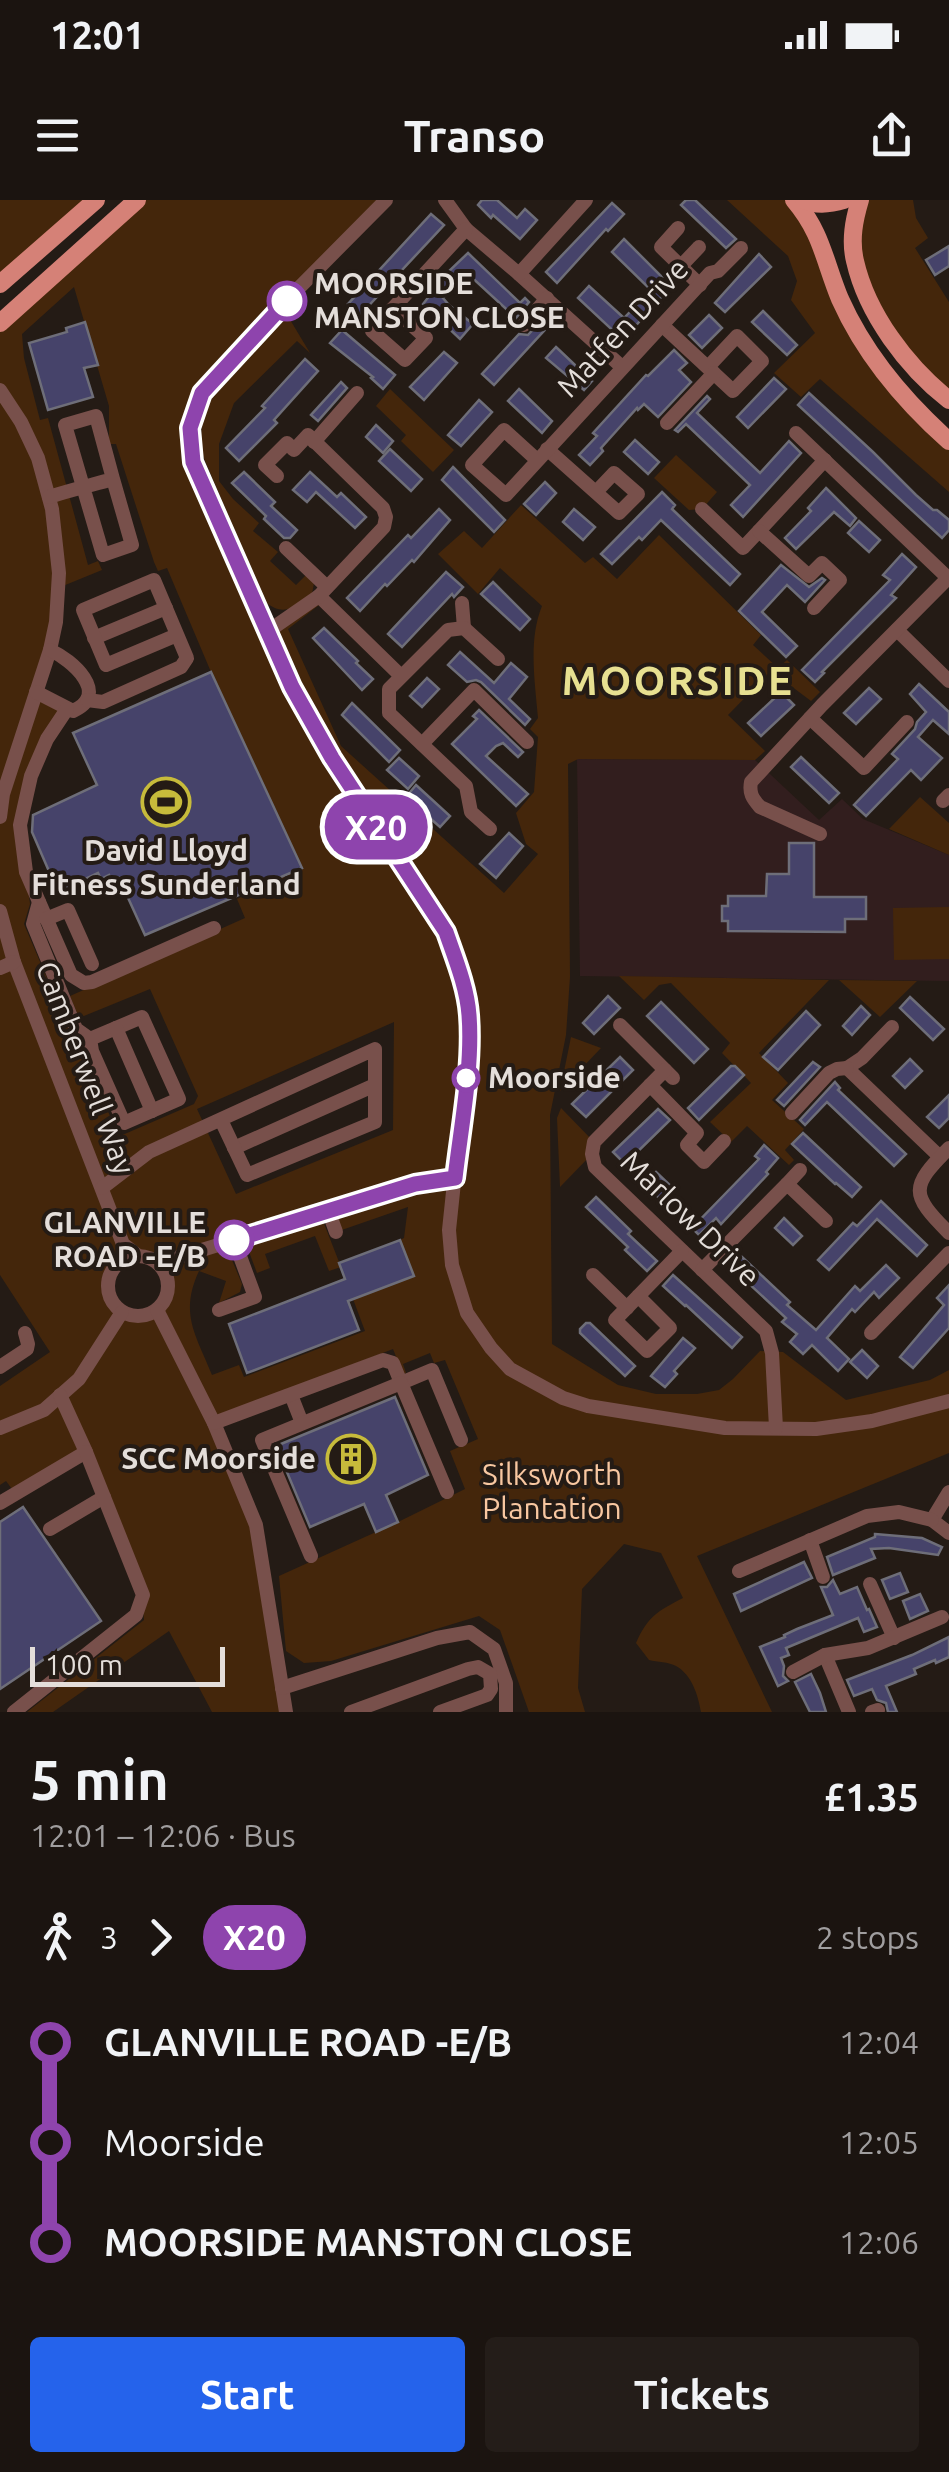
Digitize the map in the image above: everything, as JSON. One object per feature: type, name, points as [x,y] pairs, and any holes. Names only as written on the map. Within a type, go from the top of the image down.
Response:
[{"type":"main road","points":[[0,284],[96,200]]},
{"type":"main road","points":[[0,322],[137,200]]},
{"type":"main road","points":[[794,200],[821,241],[842,302],[861,338],[892,385],[949,441]]},
{"type":"main road","points":[[804,200],[833,204],[844,200]]},
{"type":"main road","points":[[860,200],[853,226],[854,259],[866,294],[907,358],[949,400]]},
{"type":"street","points":[[386,200],[202,393],[190,428],[193,462],[292,687],[332,758],[446,932],[455,956],[469,1011],[469,1040],[449,1230],[452,1265],[467,1313],[490,1348],[510,1369],[564,1398],[588,1406],[725,1428],[816,1429],[949,1401]]},
{"type":"street","points":[[519,274],[586,200]]},
{"type":"street","points":[[448,201],[466,229],[622,367]]},
{"type":"street","points":[[678,228],[660,247],[700,285]]},
{"type":"street","points":[[393,308],[466,229]]},
{"type":"street","points":[[680,266],[699,247]]},
{"type":"street","name":"Matfen Drive","points":[[542,454],[504,430],[472,465],[506,495],[710,273],[718,271],[741,248]]},
{"type":"street","points":[[524,326],[547,298]]},
{"type":"street","points":[[662,325],[711,370],[733,391],[762,361],[738,336],[711,370],[668,422]]},
{"type":"street","points":[[0,390],[38,458],[49,497],[59,573],[50,650],[3,794],[0,816]]},
{"type":"street","points":[[314,442],[357,392]]},
{"type":"street","points":[[96,416],[132,545],[103,555],[83,487],[65,425],[96,416]]},
{"type":"street","points":[[796,433],[948,578],[752,782],[750,790],[760,807],[820,834]]},
{"type":"street","points":[[267,632],[323,592],[384,526],[386,517],[383,508],[308,436],[297,452],[287,443],[265,466],[277,476]]},
{"type":"street","points":[[542,454],[596,492]]},
{"type":"street","points":[[702,509],[743,548],[825,460]]},
{"type":"street","points":[[49,497],[114,479]]},
{"type":"street","points":[[759,531],[809,576],[822,563],[840,580],[814,608]]},
{"type":"street","points":[[286,548],[401,676]]},
{"type":"street","points":[[87,700],[102,702],[181,666],[187,658],[178,634],[154,580],[83,610],[106,665],[178,634]]},
{"type":"street","points":[[462,602],[464,628],[498,659]]},
{"type":"street","points":[[94,638],[166,608]]},
{"type":"street","points":[[464,628],[448,630],[389,689],[389,713],[466,786],[470,812],[490,829]]},
{"type":"street","points":[[897,630],[949,680]]},
{"type":"street","points":[[36,692],[72,711],[87,700],[88,688],[82,673],[68,658],[50,650]]},
{"type":"street","points":[[422,744],[474,690],[527,742]]},
{"type":"street","points":[[68,709],[46,739],[20,824],[26,872],[72,976],[84,983],[92,982],[214,928]]},
{"type":"street","points":[[810,718],[864,768],[907,722]]},
{"type":"street","points":[[39,902],[32,924],[76,1029],[90,1039],[124,1123],[179,1099],[142,1017],[90,1039]]},
{"type":"street","points":[[46,919],[68,910],[92,964]]},
{"type":"street","name":"Camberwell Way","points":[[0,911],[7,965],[123,1244],[137,1256]]},
{"type":"street","name":"Marlow Drive","points":[[620,1026],[669,1074],[650,1085],[594,1142],[596,1167],[766,1331],[772,1353],[776,1428]]},
{"type":"street","points":[[792,1112],[829,1073],[862,1058],[892,1027]]},
{"type":"street","points":[[116,1028],[152,1111]]},
{"type":"street","points":[[102,1188],[149,1152],[375,1049],[374,1122],[247,1174],[221,1120]]},
{"type":"street","points":[[847,1068],[944,1152],[927,1169],[919,1192],[922,1206],[949,1233]]},
{"type":"street","points":[[234,1148],[375,1085]]},
{"type":"street","points":[[650,1085],[697,1133],[686,1145],[704,1162],[724,1141]]},
{"type":"street","points":[[702,1270],[800,1170]]},
{"type":"street","points":[[159,1263],[415,1184],[455,1178]]},
{"type":"street","points":[[787,1184],[826,1221]]},
{"type":"street","points":[[328,1210],[336,1232]]},
{"type":"street","points":[[219,1310],[255,1297],[234,1240]]},
{"type":"street","points":[[119,1262],[137,1256],[159,1263],[169,1282],[166,1299],[157,1310],[138,1317],[122,1312],[111,1300],[108,1290],[112,1271],[119,1262],[123,1244]]},
{"type":"street","points":[[592,1275],[632,1302],[682,1251]]},
{"type":"street","points":[[872,1334],[949,1253]]},
{"type":"street","points":[[157,1310],[214,1424],[256,1526],[286,1712]]},
{"type":"street","points":[[0,1428],[44,1410],[79,1379],[122,1312]]},
{"type":"street","points":[[0,1366],[27,1349],[25,1333]]},
{"type":"street","points":[[214,1424],[383,1360],[393,1363],[448,1492]]},
{"type":"street","points":[[310,1556],[262,1440],[432,1370],[461,1440]]},
{"type":"street","points":[[291,1395],[302,1424]]},
{"type":"street","points":[[14,1712],[136,1614],[142,1596],[60,1396]]},
{"type":"street","points":[[0,1503],[86,1452]]},
{"type":"street","points":[[932,1520],[949,1492]]},
{"type":"street","points":[[50,1529],[104,1497]]},
{"type":"street","points":[[738,1571],[867,1516],[900,1512],[932,1520],[949,1533]]},
{"type":"street","points":[[810,1540],[822,1577]]},
{"type":"street","points":[[870,1584],[894,1638]]},
{"type":"street","points":[[793,1672],[825,1655],[868,1648],[942,1617]]},
{"type":"street","points":[[282,1688],[437,1638],[470,1632],[494,1649],[506,1683],[506,1712]]},
{"type":"street","points":[[825,1655],[850,1712]]},
{"type":"street","points":[[351,1712],[468,1669],[478,1667],[490,1674],[488,1695],[440,1712]]},
{"type":"shaded area","points":[[577,759],[755,760],[819,820],[842,799],[863,819],[949,855],[949,981],[580,976]]},
{"type":"green space","points":[[0,200],[96,200],[0,284]]},
{"type":"green space","name":"Silksworth Plantation","points":[[137,200],[386,200],[222,370],[189,428],[193,462],[267,631],[314,599],[319,605],[288,629],[341,746],[504,893],[538,854],[526,844],[516,813],[534,792],[538,737],[530,729],[538,718],[534,647],[542,606],[500,568],[478,594],[438,554],[464,531],[482,548],[521,505],[585,563],[593,557],[617,579],[659,535],[761,635],[753,645],[778,668],[787,660],[820,692],[811,701],[771,671],[728,715],[765,751],[755,760],[578,759],[568,764],[570,977],[566,1035],[550,1115],[552,1344],[618,1385],[656,1394],[719,1390],[760,1351],[783,1352],[846,1400],[930,1380],[949,1370],[949,1453],[697,1556],[772,1712],[701,1712],[693,1686],[682,1670],[649,1660],[636,1643],[640,1634],[655,1615],[683,1598],[661,1553],[624,1544],[582,1589],[578,1688],[585,1712],[529,1712],[500,1630],[479,1616],[331,1661],[304,1663],[286,1651],[279,1576],[465,1489],[450,1451],[478,1439],[445,1360],[434,1363],[430,1353],[403,1364],[403,1374],[393,1349],[238,1409],[215,1424],[243,1488],[286,1712],[212,1712],[169,1631],[53,1712],[27,1712],[144,1620],[142,1595],[86,1453],[15,1493],[6,1481],[0,1485],[0,1386],[50,1352],[0,1275],[0,323]],"holes":[[[74,287],[109,406],[109,444],[116,444],[154,562],[158,571],[167,568],[302,868],[237,899],[245,918],[70,996],[79,1018],[150,989],[198,1096],[194,1104],[120,1136],[77,1049],[24,924],[30,904],[20,824],[47,739],[67,709],[36,691],[58,588],[102,570],[98,561],[88,565],[48,418],[40,420],[22,334]],[[394,1022],[393,1130],[236,1194],[197,1109]],[[408,1207],[404,1238],[400,1240],[413,1276],[353,1299],[365,1331],[244,1377],[239,1365],[212,1375],[190,1312],[199,1271],[226,1281],[219,1303],[240,1292],[242,1284],[232,1260],[240,1257],[234,1240],[328,1211],[336,1232]],[[123,1245],[136,1255],[156,1261],[166,1272],[169,1291],[159,1307],[128,1315],[111,1300],[109,1283]]]},
{"type":"green space","points":[[727,200],[794,200],[861,339],[949,441],[949,492],[820,379],[801,397],[774,373],[815,333],[791,300],[797,281],[788,256]]},
{"type":"green space","points":[[860,200],[913,200],[916,218],[928,238],[915,248],[949,302],[949,400],[907,358],[854,259]]},
{"type":"green space","points":[[286,313],[310,353],[297,341],[234,403],[219,444],[219,481],[259,523],[253,531],[278,552],[270,561],[296,585],[306,575],[314,583],[312,594],[284,610],[265,602],[203,456],[201,438],[206,405],[213,390]]},
{"type":"green space","points":[[390,389],[454,450],[433,472],[401,441],[406,435],[376,406]]},
{"type":"green space","points":[[676,455],[717,492],[702,509],[689,510],[654,478]]},
{"type":"green space","points":[[920,797],[949,823],[949,855],[889,829]]},
{"type":"green space","points":[[949,907],[949,959],[894,960],[893,908]]},
{"type":"green space","points":[[619,976],[829,980],[759,1053],[788,1083],[772,1100],[804,1129],[785,1150],[794,1160],[789,1165],[747,1126],[731,1142],[710,1122],[751,1083],[722,1053],[730,1043],[671,983],[659,985],[644,1000]]},
{"type":"green space","points":[[839,980],[917,981],[880,1017]]},
{"type":"green space","points":[[571,1037],[601,1048],[560,1091]]},
{"type":"green space","points":[[561,1108],[594,1142],[592,1154],[560,1187],[557,1118]]},
{"type":"green space","points":[[323,1221],[341,1267],[329,1271],[315,1236],[265,1254],[270,1268],[257,1273],[246,1244]]},
{"type":"building","points":[[482,200],[497,200],[517,218],[525,209],[537,220],[520,239],[478,205]]},
{"type":"building","points":[[686,200],[695,200],[736,239],[726,248],[681,205]]},
{"type":"building","points":[[612,203],[624,214],[557,283],[546,272]]},
{"type":"building","points":[[431,214],[444,225],[360,315],[348,304]]},
{"type":"building","points":[[624,239],[671,286],[623,340],[578,298],[589,286],[624,318],[651,290],[612,252]]},
{"type":"building","points":[[949,246],[949,266],[935,275],[926,260]]},
{"type":"building","points":[[468,253],[520,303],[525,298],[529,302],[516,318],[466,272],[443,298],[473,324],[460,339],[423,304]]},
{"type":"building","points":[[759,254],[771,267],[725,312],[715,303]]},
{"type":"building","points":[[763,311],[797,345],[787,355],[752,322]]},
{"type":"building","points":[[546,315],[553,321],[494,385],[482,374],[519,334],[528,335]]},
{"type":"building","points":[[709,315],[722,328],[702,348],[689,335]]},
{"type":"building","points":[[85,322],[98,365],[84,368],[93,397],[48,410],[29,343],[67,332],[66,328]]},
{"type":"building","points":[[342,330],[395,375],[383,389],[330,343]]},
{"type":"building","points":[[556,347],[592,381],[584,390],[546,358]]},
{"type":"building","points":[[674,350],[687,363],[679,370],[691,382],[658,417],[644,404],[637,408],[590,465],[579,455],[597,436],[593,433]]},
{"type":"building","points":[[444,352],[457,363],[424,400],[410,387]]},
{"type":"building","points":[[305,359],[318,371],[274,420],[277,423],[239,461],[226,448]]},
{"type":"building","points":[[774,378],[786,389],[748,428],[737,417]]},
{"type":"building","points":[[341,382],[347,388],[318,421],[311,415]]},
{"type":"building","points":[[519,389],[552,421],[542,433],[508,401]]},
{"type":"building","points":[[809,393],[916,495],[949,520],[949,530],[942,538],[798,405]]},
{"type":"building","points":[[707,396],[710,399],[697,413],[760,473],[789,441],[801,453],[743,517],[731,505],[750,485],[686,424],[678,432],[675,430]]},
{"type":"building","points":[[479,400],[492,412],[461,446],[448,435]]},
{"type":"building","points":[[376,425],[393,441],[383,453],[366,437]]},
{"type":"building","points":[[635,440],[659,462],[648,474],[624,452]]},
{"type":"building","points":[[390,449],[422,479],[411,491],[379,461]]},
{"type":"building","points":[[453,467],[505,520],[494,532],[442,480]]},
{"type":"building","points":[[244,472],[275,502],[271,506],[297,530],[290,538],[284,538],[232,483]]},
{"type":"building","points":[[310,472],[337,497],[341,493],[366,517],[355,528],[316,492],[307,502],[293,490]]},
{"type":"building","points":[[545,482],[556,493],[536,515],[524,504]]},
{"type":"building","points":[[826,488],[856,518],[850,526],[834,512],[796,549],[785,538]]},
{"type":"building","points":[[662,492],[675,505],[672,509],[740,574],[730,585],[661,520],[612,564],[601,554]]},
{"type":"building","points":[[439,509],[450,520],[414,562],[385,584],[360,611],[347,598]]},
{"type":"building","points":[[574,509],[595,527],[583,540],[563,522]]},
{"type":"building","points":[[859,521],[880,540],[869,552],[848,533]]},
{"type":"building","points":[[902,554],[916,567],[891,595],[896,598],[815,682],[802,670],[890,580],[883,575]]},
{"type":"building","points":[[781,565],[809,587],[822,578],[825,580],[805,602],[787,585],[762,612],[797,646],[786,657],[739,611]]},
{"type":"building","points":[[446,572],[463,587],[402,647],[388,634]]},
{"type":"building","points":[[493,582],[530,619],[520,630],[481,594]]},
{"type":"building","points":[[324,628],[373,679],[362,690],[313,638]]},
{"type":"building","points":[[460,652],[494,683],[511,663],[527,677],[509,699],[530,719],[525,725],[481,682],[467,682],[448,665]]},
{"type":"building","name":"David Lloyd Fitness Sunderland","points":[[211,672],[302,868],[145,935],[119,878],[112,882],[109,875],[101,879],[98,873],[58,892],[32,832],[33,815],[97,785],[73,733]]},
{"type":"building","points":[[427,678],[439,689],[422,707],[410,696]]},
{"type":"building","points":[[919,684],[949,712],[949,734],[933,720],[918,737],[942,758],[921,780],[911,770],[866,816],[854,805],[898,759],[892,754],[926,712],[910,694]]},
{"type":"building","points":[[869,688],[881,699],[856,724],[844,713]]},
{"type":"building","points":[[781,692],[794,705],[761,736],[748,723]]},
{"type":"building","points":[[352,703],[400,750],[389,762],[342,715]]},
{"type":"building","points":[[479,710],[523,752],[518,757],[503,743],[486,756],[528,794],[516,806],[452,744],[477,719],[473,716]]},
{"type":"building","points":[[801,757],[839,793],[829,803],[791,767]]},
{"type":"building","points":[[399,758],[419,776],[408,789],[387,770]]},
{"type":"building","points":[[416,785],[450,816],[440,827],[406,797]]},
{"type":"building","points":[[509,833],[523,846],[496,878],[480,864]]},
{"type":"building","points":[[789,843],[814,843],[814,897],[866,897],[866,919],[845,919],[845,932],[728,931],[728,921],[722,921],[722,906],[728,906],[728,896],[766,896],[767,874],[789,874]]},
{"type":"building","points":[[608,996],[620,1008],[594,1034],[583,1023]]},
{"type":"building","points":[[910,997],[944,1029],[933,1040],[900,1008]]},
{"type":"building","points":[[661,1002],[708,1049],[694,1063],[647,1016]]},
{"type":"building","points":[[861,1006],[870,1015],[852,1035],[843,1026]]},
{"type":"building","points":[[806,1011],[820,1025],[778,1070],[763,1057]]},
{"type":"building","points":[[620,1057],[633,1070],[586,1117],[572,1104]]},
{"type":"building","points":[[910,1059],[922,1071],[905,1088],[893,1076]]},
{"type":"building","points":[[813,1062],[820,1067],[784,1106],[777,1100]]},
{"type":"building","points":[[731,1066],[744,1075],[699,1120],[688,1108]]},
{"type":"building","points":[[835,1082],[838,1090],[906,1154],[894,1166],[827,1102],[805,1125],[800,1120]]},
{"type":"building","points":[[949,1095],[949,1118],[939,1128],[927,1117]]},
{"type":"building","points":[[658,1109],[670,1120],[625,1164],[613,1152]]},
{"type":"building","points":[[803,1133],[861,1187],[852,1197],[792,1144]]},
{"type":"building","points":[[764,1145],[778,1158],[768,1174],[721,1224],[716,1218],[699,1235],[692,1228],[759,1159],[755,1156]]},
{"type":"building","points":[[656,1172],[675,1190],[663,1202],[645,1184]]},
{"type":"building","points":[[596,1197],[657,1261],[647,1271],[586,1207]]},
{"type":"building","points":[[881,1201],[927,1245],[917,1256],[877,1219],[829,1270],[818,1260],[853,1223],[857,1226]]},
{"type":"building","points":[[784,1218],[802,1236],[793,1245],[775,1228]]},
{"type":"building","points":[[400,1240],[414,1276],[348,1301],[359,1330],[247,1373],[229,1324],[345,1279],[339,1263]]},
{"type":"building","points":[[742,1257],[816,1330],[855,1286],[860,1291],[886,1265],[899,1278],[879,1298],[874,1292],[855,1312],[852,1309],[827,1338],[849,1359],[838,1371],[812,1345],[803,1354],[790,1342],[797,1334],[782,1322],[786,1318],[732,1268]]},
{"type":"building","points":[[673,1275],[742,1337],[732,1348],[663,1286]]},
{"type":"building","points":[[949,1285],[949,1328],[913,1368],[900,1357],[944,1305],[937,1298]]},
{"type":"building","points":[[586,1323],[635,1366],[625,1376],[580,1333]]},
{"type":"building","points":[[683,1338],[695,1348],[665,1387],[651,1376]]},
{"type":"building","points":[[862,1350],[878,1366],[867,1378],[850,1362]]},
{"type":"building","name":"SCC Moorside","points":[[395,1397],[428,1475],[386,1495],[398,1522],[376,1532],[364,1504],[310,1527],[276,1446]]},
{"type":"building","points":[[23,1507],[101,1621],[0,1689],[0,1522]]},
{"type":"building","points":[[875,1534],[922,1538],[942,1547],[938,1555],[871,1549],[875,1558],[833,1575],[827,1557]]},
{"type":"building","points":[[804,1562],[812,1578],[741,1611],[734,1594]]},
{"type":"building","points":[[900,1573],[908,1592],[890,1599],[882,1580]]},
{"type":"building","points":[[833,1580],[840,1594],[857,1587],[877,1627],[864,1632],[858,1618],[786,1648],[789,1655],[781,1658],[783,1676],[788,1681],[778,1686],[760,1647],[833,1615],[821,1587],[827,1587]]},
{"type":"building","points":[[920,1594],[928,1611],[910,1619],[903,1601]]},
{"type":"building","points":[[949,1637],[949,1657],[914,1669],[916,1674],[886,1686],[897,1712],[888,1712],[886,1703],[877,1700],[872,1689],[854,1696],[847,1680]]},
{"type":"building","points":[[811,1674],[826,1712],[810,1712],[795,1682]]},
{"type":"bus line","name":"X20","points":[[234,1240],[415,1184],[455,1178],[469,1040],[469,1011],[446,932],[332,758],[292,687],[193,462],[190,428],[202,393],[287,301]]},
{"type":"place","name":"MOORSIDE MANSTON CLOSE","points":[[287,301]]},
{"type":"place","name":"David Lloyd Fitness Sunderland","points":[[166,802]]},
{"type":"place","name":"Moorside","points":[[466,1078]]},
{"type":"place","name":"GLANVILLE ROAD -E/B","points":[[234,1240]]},
{"type":"place","name":"SCC Moorside","points":[[351,1459]]},
{"type":"district","name":"MOORSIDE","points":[[678,681]]}]
